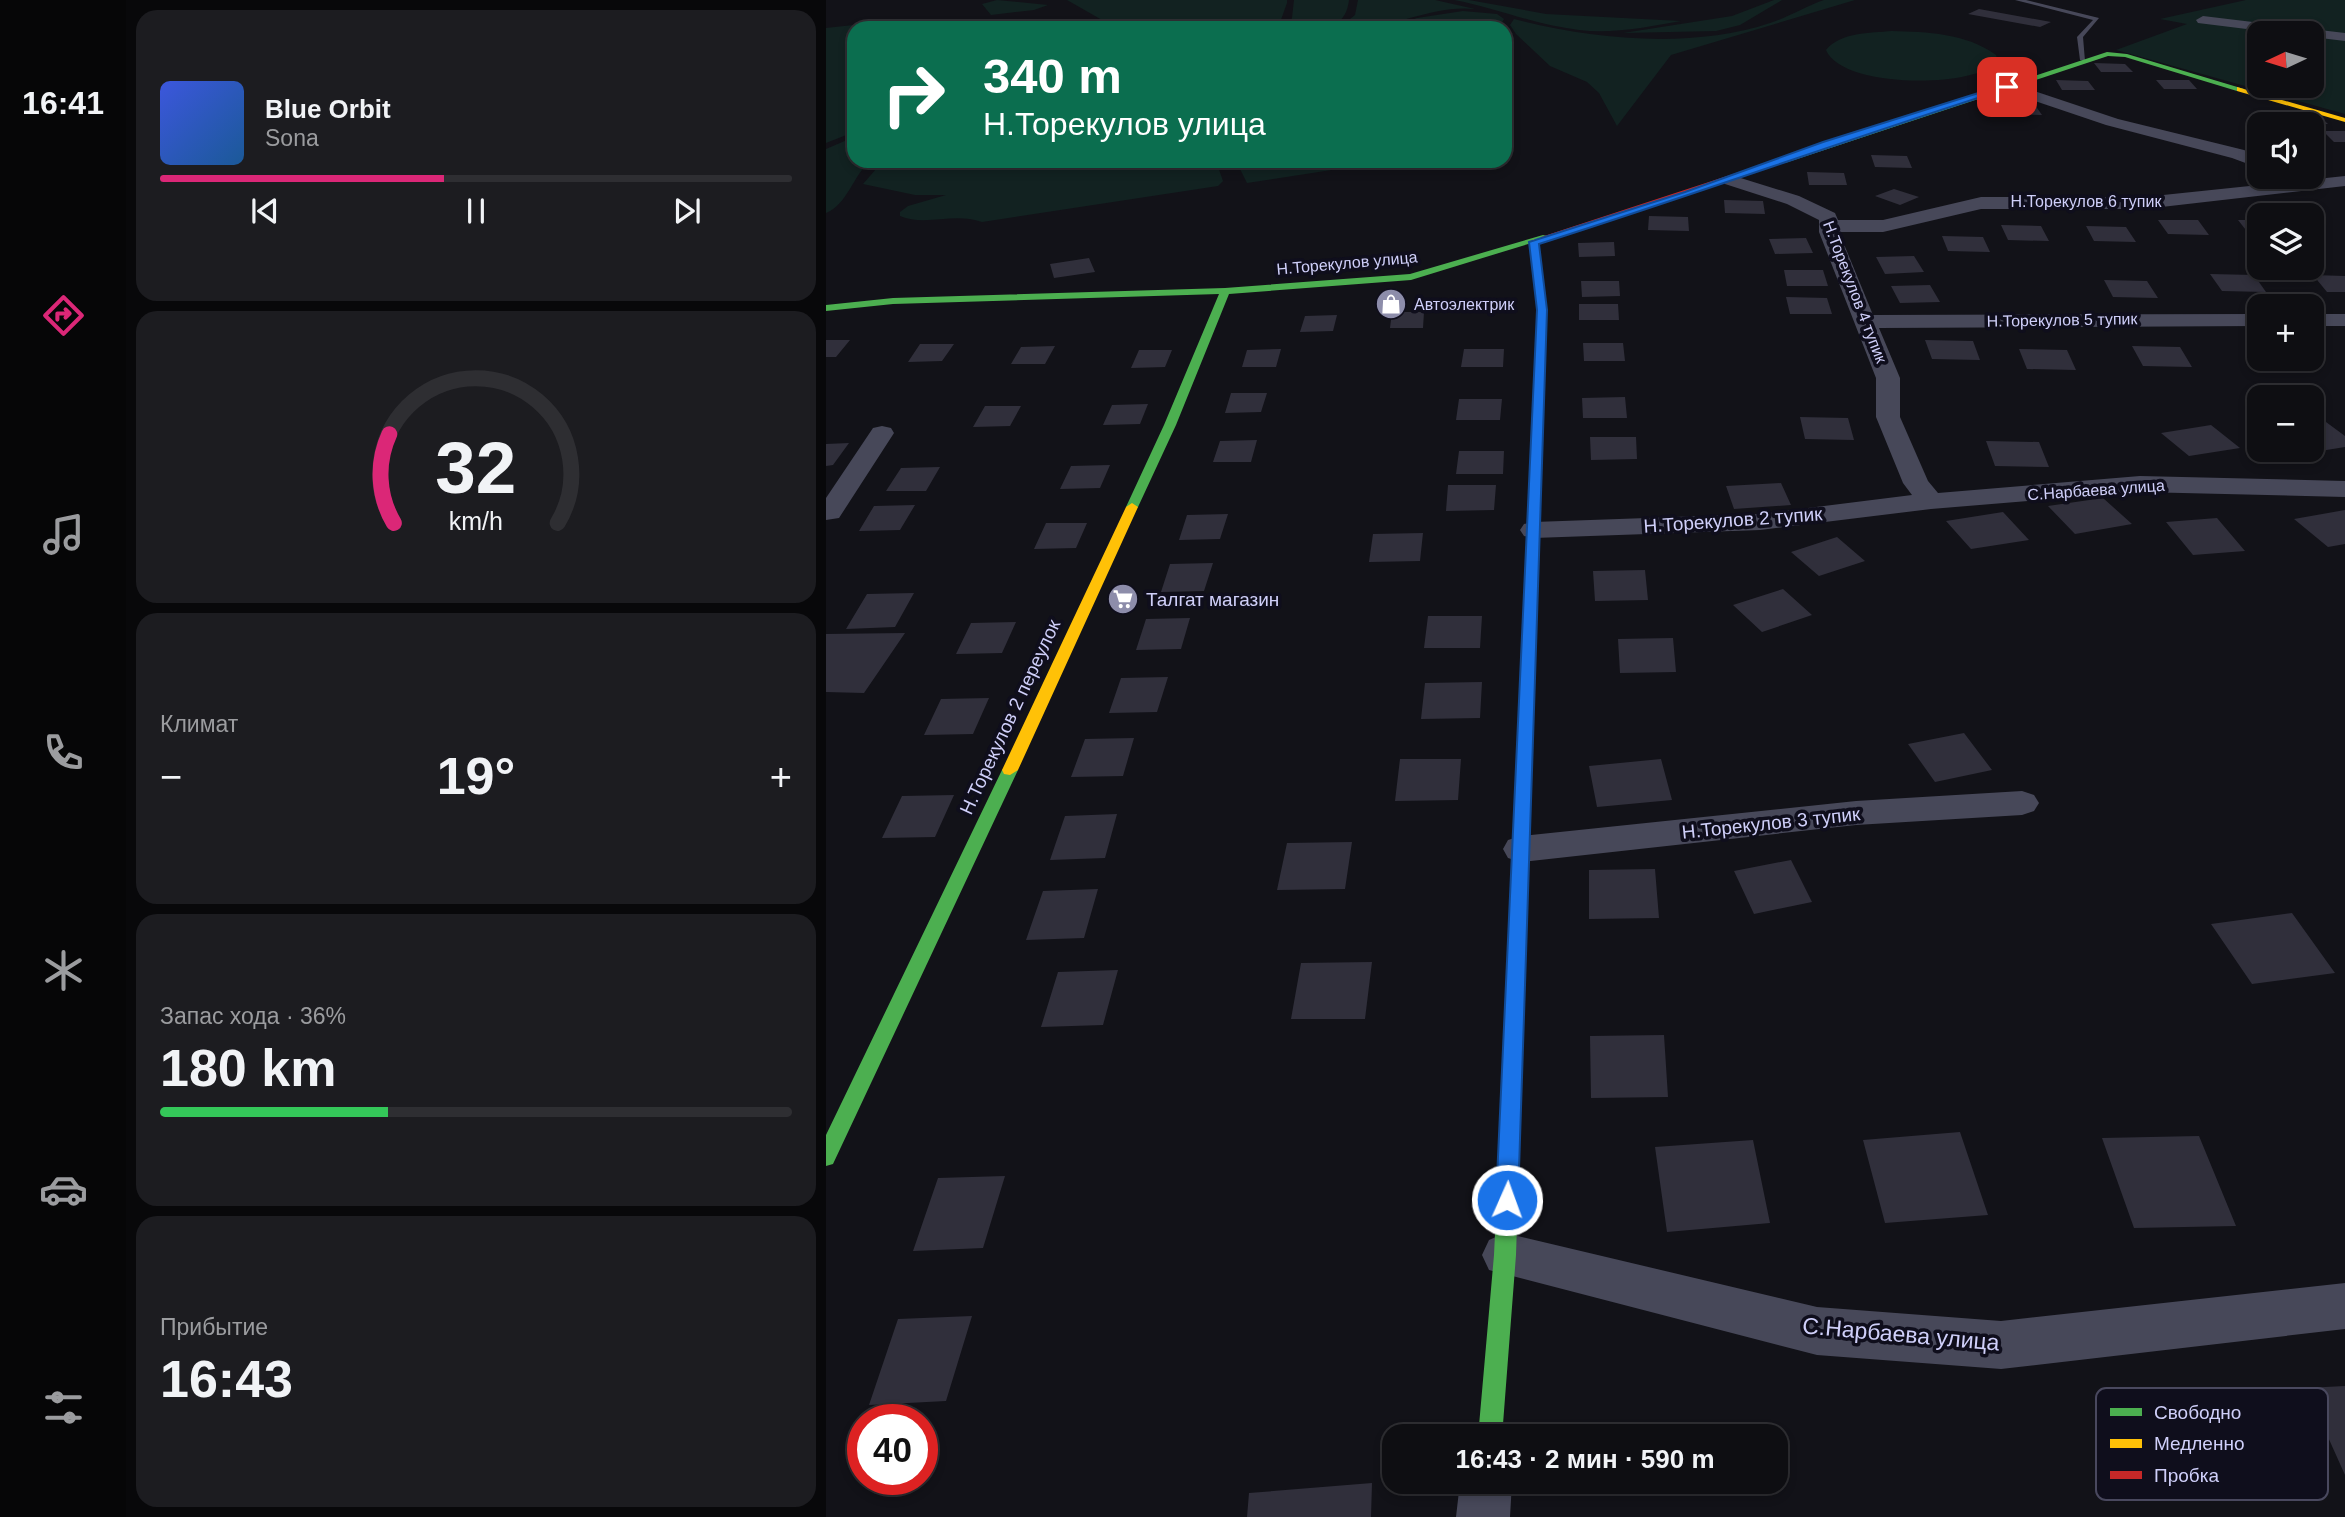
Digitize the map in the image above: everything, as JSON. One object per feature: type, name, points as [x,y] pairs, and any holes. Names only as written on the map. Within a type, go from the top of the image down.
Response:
[{"type":"street","points":[[2203,20],[2345,37]]},
{"type":"street","name":"Н.Торекулов улица","points":[[826,308],[893,301],[1225,291],[1411,277],[1534,242],[1731,180],[2083,60],[2116,53],[2345,120]]},
{"type":"street","points":[[2007,87],[2112,122],[2247,158]]},
{"type":"street","name":"Н.Торекулов 4 тупик","points":[[1731,180],[1793,200],[1828,217],[1829,226],[1888,378],[1888,417],[1916,483],[1931,501]]},
{"type":"street","name":"Н.Торекулов 6 тупик","points":[[2324,181],[2345,181]]},
{"type":"street","name":"Н.Торекулов 6 тупик","points":[[1829,226],[1883,226],[1981,203],[2144,203],[2247,189]]},
{"type":"street","points":[[1491,1424],[1505,1255],[1542,310],[1534,242]]},
{"type":"street","name":"Н.Торекулов 2 переулок","points":[[826,1157],[928,947],[1170,425],[1225,291]]},
{"type":"street","name":"Н.Торекулов 5 тупик","points":[[1865,322],[2247,320]]},
{"type":"street","points":[[2324,320],[2345,320]]},
{"type":"street","points":[[826,512],[830,512],[882,433]]},
{"type":"street","name":"С.Нарбаева улица","points":[[1931,501],[2140,484],[2345,489]]},
{"type":"street","name":"Н.Торекулов 2 тупик","points":[[1534,530],[1760,522],[1931,501]]},
{"type":"street","name":"Н.Торекулов 3 тупик","points":[[1521,849],[1856,813],[2022,803]]},
{"type":"street","name":"С.Нарбаева улица","points":[[1505,1255],[1817,1331],[2001,1345],[2345,1306]]},
{"type":"street","points":[[1483,1517],[1485,1494]]},
{"type":"lane","points":[[2018,0],[2096,19],[2080,37],[2083,60]]},
{"type":"shaded area","points":[[997,0],[1048,5],[1034,10],[991,15],[982,4]]},
{"type":"shaded area","points":[[1067,0],[1287,0],[1281,21],[1098,21],[1102,20]]},
{"type":"shaded area","points":[[1294,0],[1349,0],[1346,11],[1339,21],[1290,21]]},
{"type":"shaded area","points":[[1358,0],[1435,0],[1475,9],[1441,11],[1398,21],[1348,21],[1355,15]]},
{"type":"shaded area","points":[[1454,0],[1469,0],[1546,14],[1681,21],[1643,28],[1579,30]]},
{"type":"shaded area","points":[[1774,0],[1782,0],[1740,25],[1716,31],[1623,33],[1732,16]]},
{"type":"shaded area","points":[[1824,0],[1855,0],[1671,55],[1617,126],[1599,93],[1587,82],[1550,66],[1512,28],[1514,19],[1576,32],[1642,39],[1675,39],[1740,31],[1784,18]]},
{"type":"shaded area","points":[[2246,0],[2345,0],[2345,37],[2324,34],[2324,21],[2247,21],[2247,87],[2116,50],[2187,24],[2160,19]]},
{"type":"shaded area","points":[[1463,11],[1497,14],[1504,19],[1408,21]]},
{"type":"shaded area","points":[[847,26],[847,135],[826,143],[826,28]]},
{"type":"shaded area","points":[[1892,31],[1932,33],[1959,38],[1996,55],[1998,62],[1984,71],[1962,77],[1908,80],[1880,78],[1856,72],[1837,63],[1826,50],[1832,44],[1848,37]]},
{"type":"shaded area","points":[[2324,35],[2345,38],[2345,114],[2288,98],[2324,98]]},
{"type":"shaded area","points":[[847,140],[847,168],[863,168],[845,197],[826,213],[826,149]]},
{"type":"shaded area","points":[[877,168],[1218,168],[1223,181],[1218,186],[982,222],[960,218],[919,220],[900,216],[900,212],[908,206],[946,195],[915,195],[863,184]]},
{"type":"shaded area","points":[[1240,168],[1344,168],[1247,183]]},
{"type":"building","points":[[1979,9],[2051,22],[2040,27],[1968,14]]},
{"type":"building","points":[[2094,63],[2125,64],[2133,72],[2101,72]]},
{"type":"building","points":[[2056,80],[2088,81],[2095,90],[2062,90]]},
{"type":"building","points":[[2156,80],[2189,80],[2197,89],[2164,89]]},
{"type":"building","points":[[2002,104],[2035,105],[2042,115],[2007,114]]},
{"type":"building","points":[[2324,131],[2345,131],[2345,142],[2334,142]]},
{"type":"building","points":[[1871,155],[1907,156],[1912,168],[1875,167]]},
{"type":"building","points":[[1807,172],[1844,173],[1847,185],[1809,185]]},
{"type":"building","points":[[1894,189],[1919,197],[1900,205],[1875,196]]},
{"type":"building","points":[[1724,200],[1763,201],[1765,214],[1725,213]]},
{"type":"building","points":[[1649,216],[1688,217],[1689,231],[1648,230]]},
{"type":"building","points":[[2158,220],[2198,220],[2209,235],[2168,234]]},
{"type":"building","points":[[2238,220],[2247,220],[2247,231]]},
{"type":"building","points":[[2001,225],[2041,226],[2049,241],[2008,240]]},
{"type":"building","points":[[2086,226],[2126,227],[2136,242],[2094,241]]},
{"type":"building","points":[[1942,236],[1983,237],[1990,252],[1948,251]]},
{"type":"building","points":[[1806,238],[1813,253],[1775,254],[1769,239]]},
{"type":"building","points":[[1614,242],[1615,256],[1579,257],[1578,243]]},
{"type":"building","points":[[1914,256],[1924,272],[1885,274],[1876,257]]},
{"type":"building","points":[[1089,258],[1095,272],[1054,278],[1050,264]]},
{"type":"building","points":[[1784,270],[1823,270],[1828,286],[1787,286]]},
{"type":"building","points":[[2210,274],[2247,275],[2247,280],[2258,280],[2266,292],[2222,291]]},
{"type":"building","points":[[2324,275],[2345,276],[2345,292],[2327,292],[2317,280],[2324,280]]},
{"type":"building","points":[[2104,280],[2147,281],[2158,298],[2113,297]]},
{"type":"building","points":[[1581,281],[1619,281],[1620,296],[1582,297]]},
{"type":"building","points":[[1930,285],[1940,302],[1900,303],[1891,286]]},
{"type":"building","points":[[1786,297],[1827,298],[1832,314],[1790,314]]},
{"type":"building","points":[[1579,304],[1618,304],[1619,320],[1579,320]]},
{"type":"building","points":[[1392,312],[1424,312],[1423,328],[1390,328]]},
{"type":"building","points":[[1337,315],[1333,331],[1300,332],[1305,316]]},
{"type":"building","points":[[826,340],[850,340],[836,357],[826,357]]},
{"type":"building","points":[[1925,340],[1973,341],[1980,360],[1932,359]]},
{"type":"building","points":[[1583,343],[1623,343],[1625,361],[1584,361]]},
{"type":"building","points":[[920,344],[954,344],[942,361],[908,362]]},
{"type":"building","points":[[1055,346],[1045,364],[1011,364],[1021,347]]},
{"type":"building","points":[[2132,346],[2180,347],[2192,367],[2143,366]]},
{"type":"building","points":[[1281,349],[1276,367],[1242,367],[1247,350]]},
{"type":"building","points":[[1464,349],[1504,349],[1503,367],[1461,367]]},
{"type":"building","points":[[2019,349],[2067,350],[2076,370],[2027,369]]},
{"type":"building","points":[[1139,350],[1172,350],[1165,367],[1131,368]]},
{"type":"building","points":[[1231,393],[1267,393],[1261,412],[1225,413]]},
{"type":"building","points":[[1625,397],[1627,418],[1583,418],[1582,398]]},
{"type":"building","points":[[1459,399],[1502,399],[1500,420],[1456,420]]},
{"type":"building","points":[[1148,404],[1140,424],[1103,425],[1112,405]]},
{"type":"building","points":[[985,406],[1021,406],[1010,426],[973,427]]},
{"type":"building","points":[[1800,417],[1848,418],[1854,440],[1805,439]]},
{"type":"building","points":[[2324,422],[2345,436],[2345,447],[2324,450]]},
{"type":"building","points":[[2211,425],[2240,448],[2189,456],[2161,433]]},
{"type":"building","points":[[1590,437],[1636,437],[1637,459],[1591,460]]},
{"type":"building","points":[[1257,440],[1251,462],[1213,462],[1220,441]]},
{"type":"building","points":[[1986,441],[2039,442],[2049,467],[1995,466]]},
{"type":"building","points":[[849,443],[833,465],[826,466],[826,444]]},
{"type":"building","points":[[1459,451],[1504,451],[1503,474],[1456,474]]},
{"type":"building","points":[[1110,465],[1100,488],[1060,489],[1071,466]]},
{"type":"building","points":[[940,467],[926,491],[886,491],[901,468]]},
{"type":"building","points":[[1781,483],[1791,505],[1734,509],[1726,486]]},
{"type":"building","points":[[1448,485],[1496,485],[1494,510],[1446,511]]},
{"type":"building","points":[[2103,498],[2132,524],[2075,534],[2048,506]]},
{"type":"building","points":[[915,505],[900,530],[859,531],[874,506]]},
{"type":"building","points":[[2345,510],[2345,544],[2328,547],[2294,519]]},
{"type":"building","points":[[2003,512],[2029,540],[1971,549],[1946,521]]},
{"type":"building","points":[[1228,514],[1220,539],[1179,540],[1187,515]]},
{"type":"building","points":[[2217,518],[2245,551],[2193,555],[2166,522]]},
{"type":"building","points":[[1046,523],[1087,523],[1076,548],[1034,549]]},
{"type":"building","points":[[1423,533],[1420,561],[1369,562],[1373,534]]},
{"type":"building","points":[[1837,537],[1865,561],[1819,576],[1791,552]]},
{"type":"building","points":[[1213,563],[1204,591],[1161,592],[1170,564]]},
{"type":"building","points":[[1645,570],[1648,600],[1595,601],[1593,571]]},
{"type":"building","points":[[1783,589],[1812,615],[1762,632],[1733,605]]},
{"type":"building","points":[[914,593],[895,627],[846,629],[867,594]]},
{"type":"building","points":[[1428,616],[1482,616],[1480,648],[1424,648]]},
{"type":"building","points":[[1190,618],[1181,649],[1136,650],[1146,619]]},
{"type":"building","points":[[1016,622],[1002,653],[956,654],[971,623]]},
{"type":"building","points":[[905,633],[864,693],[826,692],[826,634]]},
{"type":"building","points":[[1673,638],[1676,672],[1620,673],[1618,639]]},
{"type":"building","points":[[1168,677],[1157,712],[1109,713],[1121,678]]},
{"type":"building","points":[[1482,682],[1480,718],[1421,719],[1425,683]]},
{"type":"building","points":[[989,698],[973,734],[924,735],[941,699]]},
{"type":"building","points":[[1964,733],[1992,770],[1935,782],[1908,744]]},
{"type":"building","points":[[1134,738],[1123,776],[1071,777],[1085,739]]},
{"type":"building","points":[[1400,759],[1461,759],[1458,800],[1395,801]]},
{"type":"building","points":[[1661,759],[1672,800],[1597,807],[1589,766]]},
{"type":"building","points":[[954,795],[935,837],[882,838],[902,796]]},
{"type":"building","points":[[1117,814],[1105,858],[1050,860],[1065,816]]},
{"type":"building","points":[[1352,842],[1345,889],[1277,890],[1287,843]]},
{"type":"building","points":[[1791,860],[1812,902],[1754,914],[1734,871]]},
{"type":"building","points":[[1655,869],[1659,918],[1589,919],[1589,870]]},
{"type":"building","points":[[1098,889],[1084,938],[1026,940],[1043,891]]},
{"type":"building","points":[[2292,913],[2335,973],[2252,984],[2211,924]]},
{"type":"building","points":[[1372,962],[1365,1019],[1291,1019],[1301,963]]},
{"type":"building","points":[[1118,970],[1103,1025],[1041,1027],[1058,972]]},
{"type":"building","points":[[1664,1035],[1668,1097],[1591,1098],[1590,1036]]},
{"type":"building","points":[[1960,1132],[1988,1215],[1885,1223],[1863,1140]]},
{"type":"building","points":[[2199,1136],[2236,1226],[2134,1228],[2102,1138]]},
{"type":"building","points":[[1753,1140],[1770,1223],[1667,1232],[1655,1147]]},
{"type":"building","points":[[1005,1176],[983,1248],[913,1251],[938,1178]]},
{"type":"building","points":[[972,1316],[946,1401],[869,1404],[898,1319]]},
{"type":"building","points":[[2345,1386],[2345,1475],[2328,1437],[2328,1388],[2306,1388]]},
{"type":"building","points":[[1372,1483],[1371,1517],[1247,1517],[1249,1493]]},
{"type":"traffic: fast","points":[[1782,161],[2107,54],[2125,55],[2240,89]]},
{"type":"traffic: fast","points":[[826,308],[893,301],[1225,291],[1411,277],[1546,237]]},
{"type":"traffic: fast","points":[[1132,507],[1170,425],[1225,291]]},
{"type":"traffic: fast","points":[[826,1157],[1010,770]]},
{"type":"traffic: fast","points":[[1491,1424],[1505,1255],[1521,855]]},
{"type":"traffic: slow","points":[[2240,89],[2345,120]]},
{"type":"traffic: slow","points":[[1531,588],[1542,310],[1534,242]]},
{"type":"traffic: slow","points":[[1010,770],[1132,507]]},
{"type":"traffic: jam","points":[[1546,237],[1782,161]]},
{"type":"traffic: jam","points":[[1521,855],[1531,588]]},
{"type":"place","name":"Автоэлектрик","points":[[1391,304]]},
{"type":"place","name":"Талгат магазин","points":[[1123,599]]},
{"type":"route","points":[[1507,1200],[1542,310],[1534,242],[1688,194],[1826,144],[2007,87]]}]
